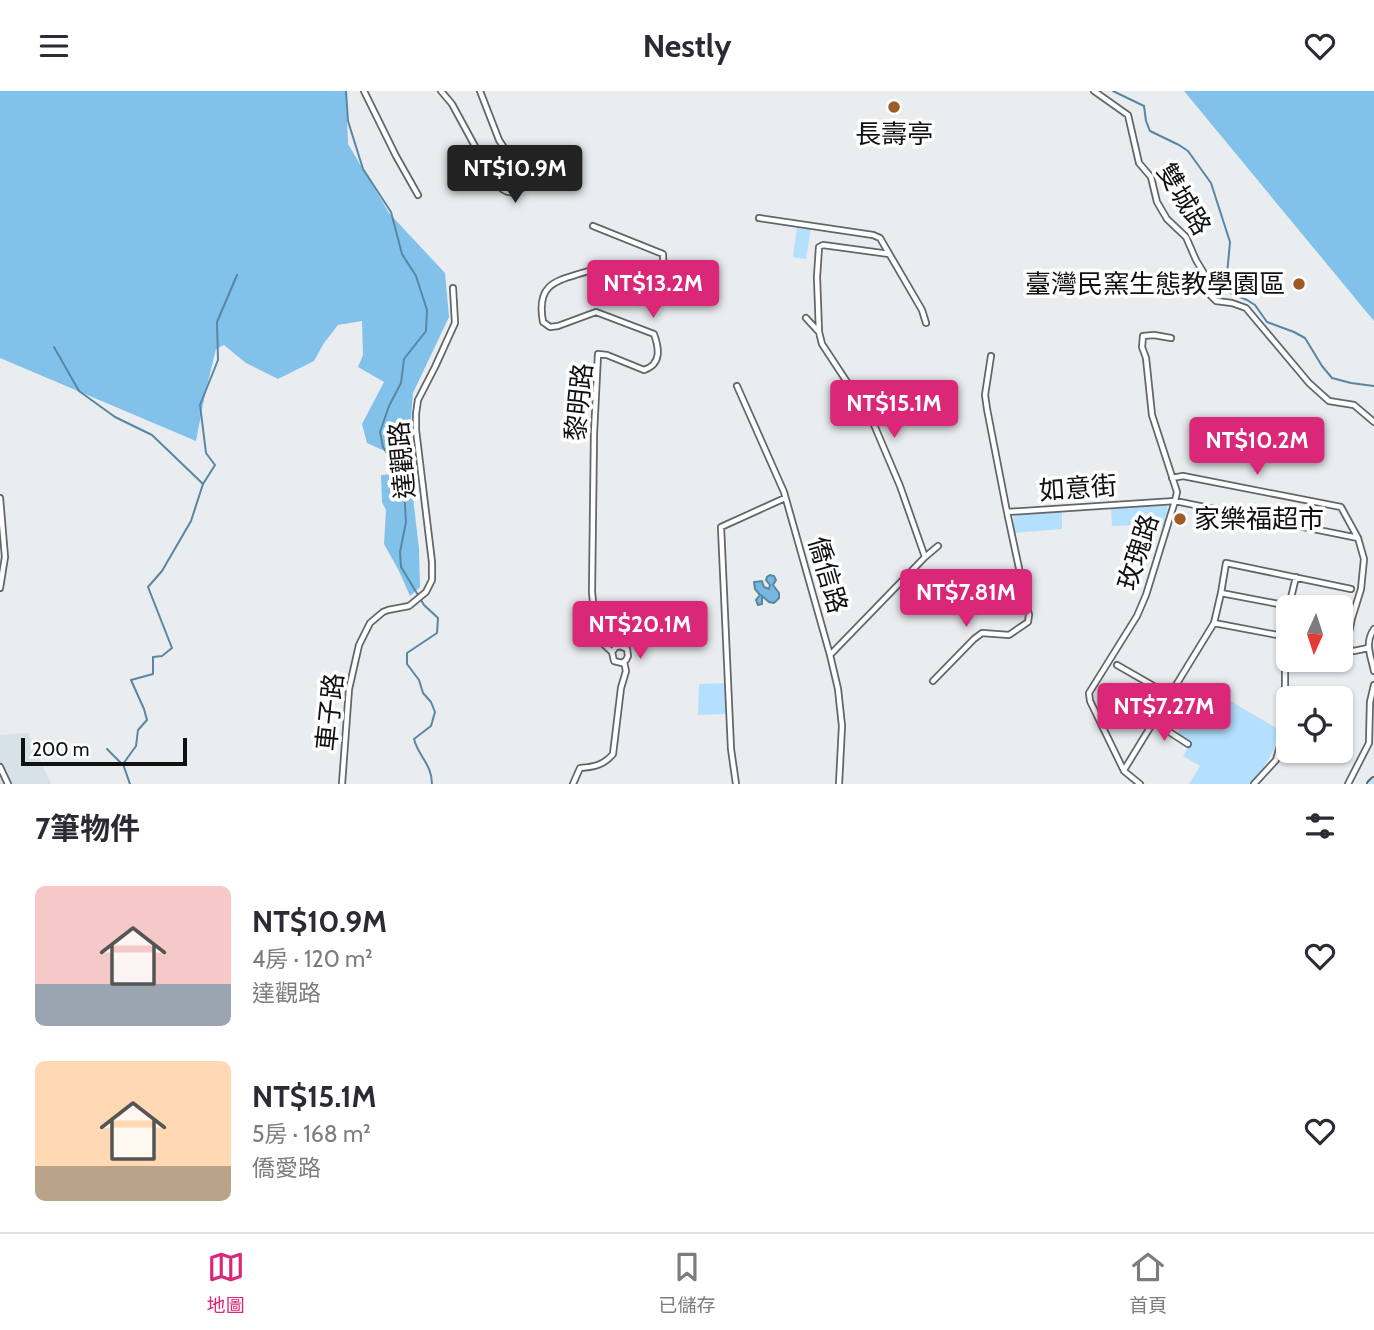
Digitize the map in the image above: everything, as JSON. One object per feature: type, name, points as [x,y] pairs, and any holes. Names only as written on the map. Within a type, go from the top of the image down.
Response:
[{"type":"street","points":[[364,91],[418,195]]},
{"type":"street","points":[[442,91],[452,104],[495,183],[503,191],[519,191],[523,188],[522,175],[499,140],[480,91]]},
{"type":"street","name":"雙城路","points":[[1094,91],[1128,115],[1139,163],[1151,177],[1157,202],[1167,219],[1186,237],[1205,275],[1210,295],[1216,301],[1232,303],[1246,309],[1309,383],[1329,401],[1354,405],[1374,422]]},
{"type":"street","points":[[760,218],[880,238],[922,310],[926,323]]},
{"type":"street","name":"黎明路","points":[[593,226],[663,254],[662,288],[654,292],[594,269],[550,285],[542,296],[543,322],[550,327],[558,327],[596,312],[654,334],[658,345],[659,355],[656,362],[652,368],[644,370],[598,354],[592,592],[598,639],[614,650]]},
{"type":"street","points":[[890,254],[823,245],[819,247],[819,332],[822,344],[872,420],[900,486],[925,557]]},
{"type":"street","name":"達觀路","points":[[359,645],[370,623],[388,610],[409,606],[426,592],[432,580],[416,414],[418,400],[455,323],[453,288]]},
{"type":"street","points":[[806,318],[819,332]]},
{"type":"street","name":"玫瑰路","points":[[1140,784],[1124,771],[1090,701],[1089,693],[1137,616],[1175,501],[1177,492],[1152,415],[1146,358],[1142,347],[1143,336],[1171,338]]},
{"type":"street","points":[[933,681],[982,633],[1009,635],[1028,622],[1028,607],[985,395],[991,356]]},
{"type":"street","name":"僑信路","points":[[737,386],[784,492],[830,655],[838,689],[842,726],[839,784]]},
{"type":"street","points":[[1172,478],[1183,476],[1341,507],[1358,538],[1364,559],[1361,589],[1353,615]]},
{"type":"street","points":[[0,498],[5,557],[0,589]]},
{"type":"street","points":[[736,784],[731,749],[721,527],[785,498]]},
{"type":"street","name":"如意街","points":[[1007,512],[1175,501],[1358,538]]},
{"type":"street","points":[[830,655],[938,546]]},
{"type":"street","points":[[1124,771],[1214,623],[1226,563],[1350,589]]},
{"type":"street","points":[[1292,595],[1296,577]]},
{"type":"street","points":[[1221,593],[1276,604]]},
{"type":"street","points":[[1214,623],[1276,634]]},
{"type":"street","points":[[1374,629],[1368,642],[1374,671]]},
{"type":"street","name":"車子路","points":[[342,784],[349,689],[359,645]]},
{"type":"street","name":"黎明路","points":[[614,650],[623,646],[626,649],[628,656],[622,662]]},
{"type":"street","points":[[1353,650],[1368,648]]},
{"type":"street","name":"黎明路","points":[[614,650],[614,661],[622,662]]},
{"type":"street","name":"黎明路","points":[[573,784],[580,768],[593,767],[607,761],[613,754],[624,679],[622,662]]},
{"type":"street","points":[[1117,665],[1192,708]]},
{"type":"street","points":[[1254,784],[1276,759],[1281,742],[1286,672]]},
{"type":"street","points":[[1348,784],[1368,743],[1370,702],[1374,685]]},
{"type":"street","points":[[1104,690],[1188,744]]},
{"type":"street","points":[[0,767],[8,784]]},
{"type":"shaded area","points":[[0,91],[346,91],[348,144],[389,213],[445,273],[449,317],[413,393],[408,454],[419,549],[420,587],[410,596],[384,544],[386,510],[382,502],[381,475],[395,474],[387,452],[367,443],[362,424],[384,382],[358,367],[363,355],[362,321],[338,325],[314,361],[278,379],[246,363],[224,345],[216,349],[196,441],[0,358]]},
{"type":"shaded area","points":[[1184,91],[1374,91],[1374,321],[1369,315]]},
{"type":"shaded area","points":[[797,226],[811,228],[806,259],[793,257]]},
{"type":"shaded area","points":[[1167,505],[1164,526],[1153,523],[1148,538],[1137,538],[1136,525],[1112,526],[1111,508]]},
{"type":"shaded area","points":[[1062,511],[1062,529],[1014,533],[1015,515]]},
{"type":"shaded area","points":[[770,575],[776,580],[773,585],[779,598],[774,603],[762,596],[762,604],[758,605],[756,600],[760,595],[754,582],[762,581],[764,587],[769,589],[770,585],[766,580]]},
{"type":"shaded area","points":[[725,683],[726,714],[698,715],[699,684]]},
{"type":"shaded area","points":[[1227,699],[1276,728],[1272,753],[1249,784],[1189,784],[1200,766],[1183,756],[1191,742],[1177,734],[1184,722],[1188,725],[1193,716],[1198,719],[1209,702],[1220,709]]},
{"type":"shaded area","points":[[28,733],[51,784],[0,784],[0,735]]},
{"type":"waterway","points":[[346,91],[348,121],[363,169],[391,212],[402,254],[416,276],[427,310],[426,331],[404,359],[401,383],[380,432],[383,447],[404,488],[406,522],[400,552],[401,567],[418,595]]},
{"type":"waterway","points":[[1113,91],[1144,106],[1150,131],[1188,151],[1211,183],[1230,242],[1226,285],[1230,293],[1255,305],[1267,322],[1305,338],[1332,378],[1374,386]]},
{"type":"waterway","points":[[130,784],[123,764],[136,746],[138,730],[147,720],[131,680],[153,674],[153,657],[162,656],[172,648],[148,587],[162,571],[191,521],[203,484],[215,465],[206,453],[200,405],[218,360],[217,322],[237,275]]},
{"type":"waterway","points":[[54,347],[79,391],[115,417],[152,435],[202,483]]},
{"type":"waterway","points":[[421,600],[438,618],[437,633],[407,653],[407,664],[419,680],[423,693],[435,712],[431,726],[414,739],[430,771],[432,784]]},
{"type":"waterway","points":[[107,749],[121,763]]},
{"type":"place","name":"長壽亭","points":[[894,107]]},
{"type":"place","name":"臺灣民窯生態教學園區","points":[[1299,284]]},
{"type":"place","name":"家樂福超市","points":[[1180,519]]}]
